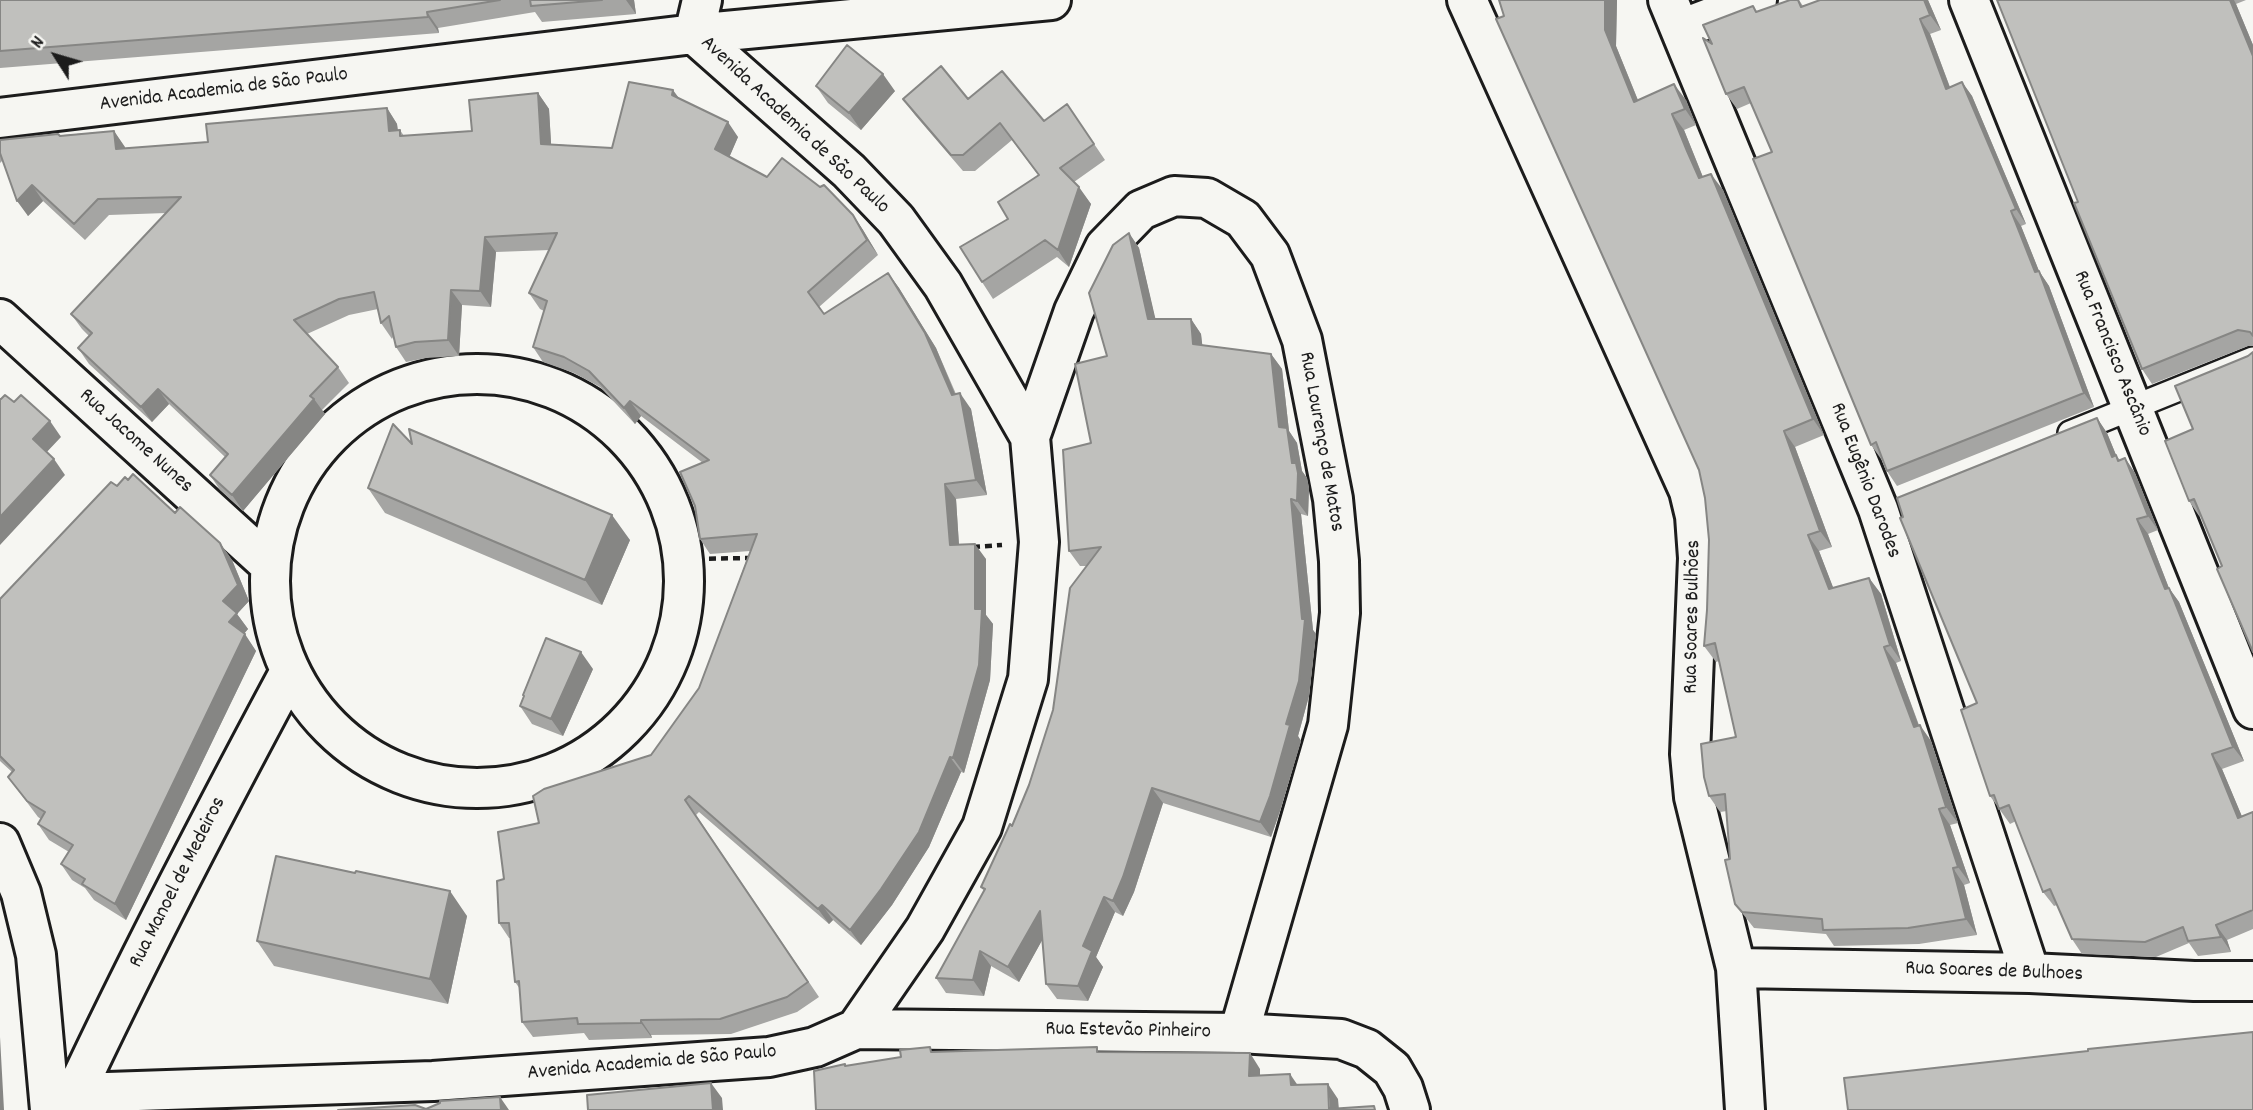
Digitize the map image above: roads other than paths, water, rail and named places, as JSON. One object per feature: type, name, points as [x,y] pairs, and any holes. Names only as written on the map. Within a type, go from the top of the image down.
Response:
[{"type":"street","points":[[698,17],[1051,0]]},
{"type":"street","name":"Rua Soares Bulhões","points":[[1467,0],[1689,491],[1695,516],[1698,558],[1690,754],[1704,844],[1736,968],[1745,1110]]},
{"type":"street","points":[[1675,15],[1757,0]]},
{"type":"street","name":"Rua Francisco Ascânio","points":[[1969,0],[2253,709]]},
{"type":"street","name":"Rua Eugênio Darodes","points":[[1675,15],[1891,504],[2030,973]]},
{"type":"street","name":"Avenida Academia de São Paulo","points":[[0,118],[698,17],[896,220],[943,285],[1030,437],[1039,542],[1028,679],[982,827],[925,929],[856,1029],[815,1047],[769,1057],[434,1090],[58,1099]]},
{"type":"street","name":"Rua Lourenço de Matos","points":[[1030,437],[1074,311],[1100,257],[1105,247],[1141,210],[1174,196],[1208,198],[1243,219],[1270,255],[1302,340],[1333,499],[1339,561],[1340,613],[1328,725],[1240,1033]]},
{"type":"street","name":"Rua Jacome Nunes","points":[[0,319],[270,565]]},
{"type":"street","points":[[510,374],[574,396],[629,437],[667,493],[685,559],[680,630],[651,696],[602,748],[538,781],[467,790],[397,775],[337,737],[288,675],[273,624],[270,565],[286,498],[323,441],[377,399],[442,376],[510,374]]},
{"type":"street","name":"Rua Manoel de Medeiros","points":[[58,1099],[117,1004],[288,675]]},
{"type":"street","points":[[0,843],[21,893],[36,955],[58,1099]]},
{"type":"street","name":"Rua Soares de Bulhoes","points":[[1736,968],[2030,973],[2194,981],[2253,981]]},
{"type":"street","name":"Rua Estevão Pinheiro","points":[[856,1029],[1240,1033],[1341,1039],[1367,1049],[1392,1069],[1403,1088],[1410,1110]]},
{"type":"lane","points":[[2056,439],[2253,359]]}]
